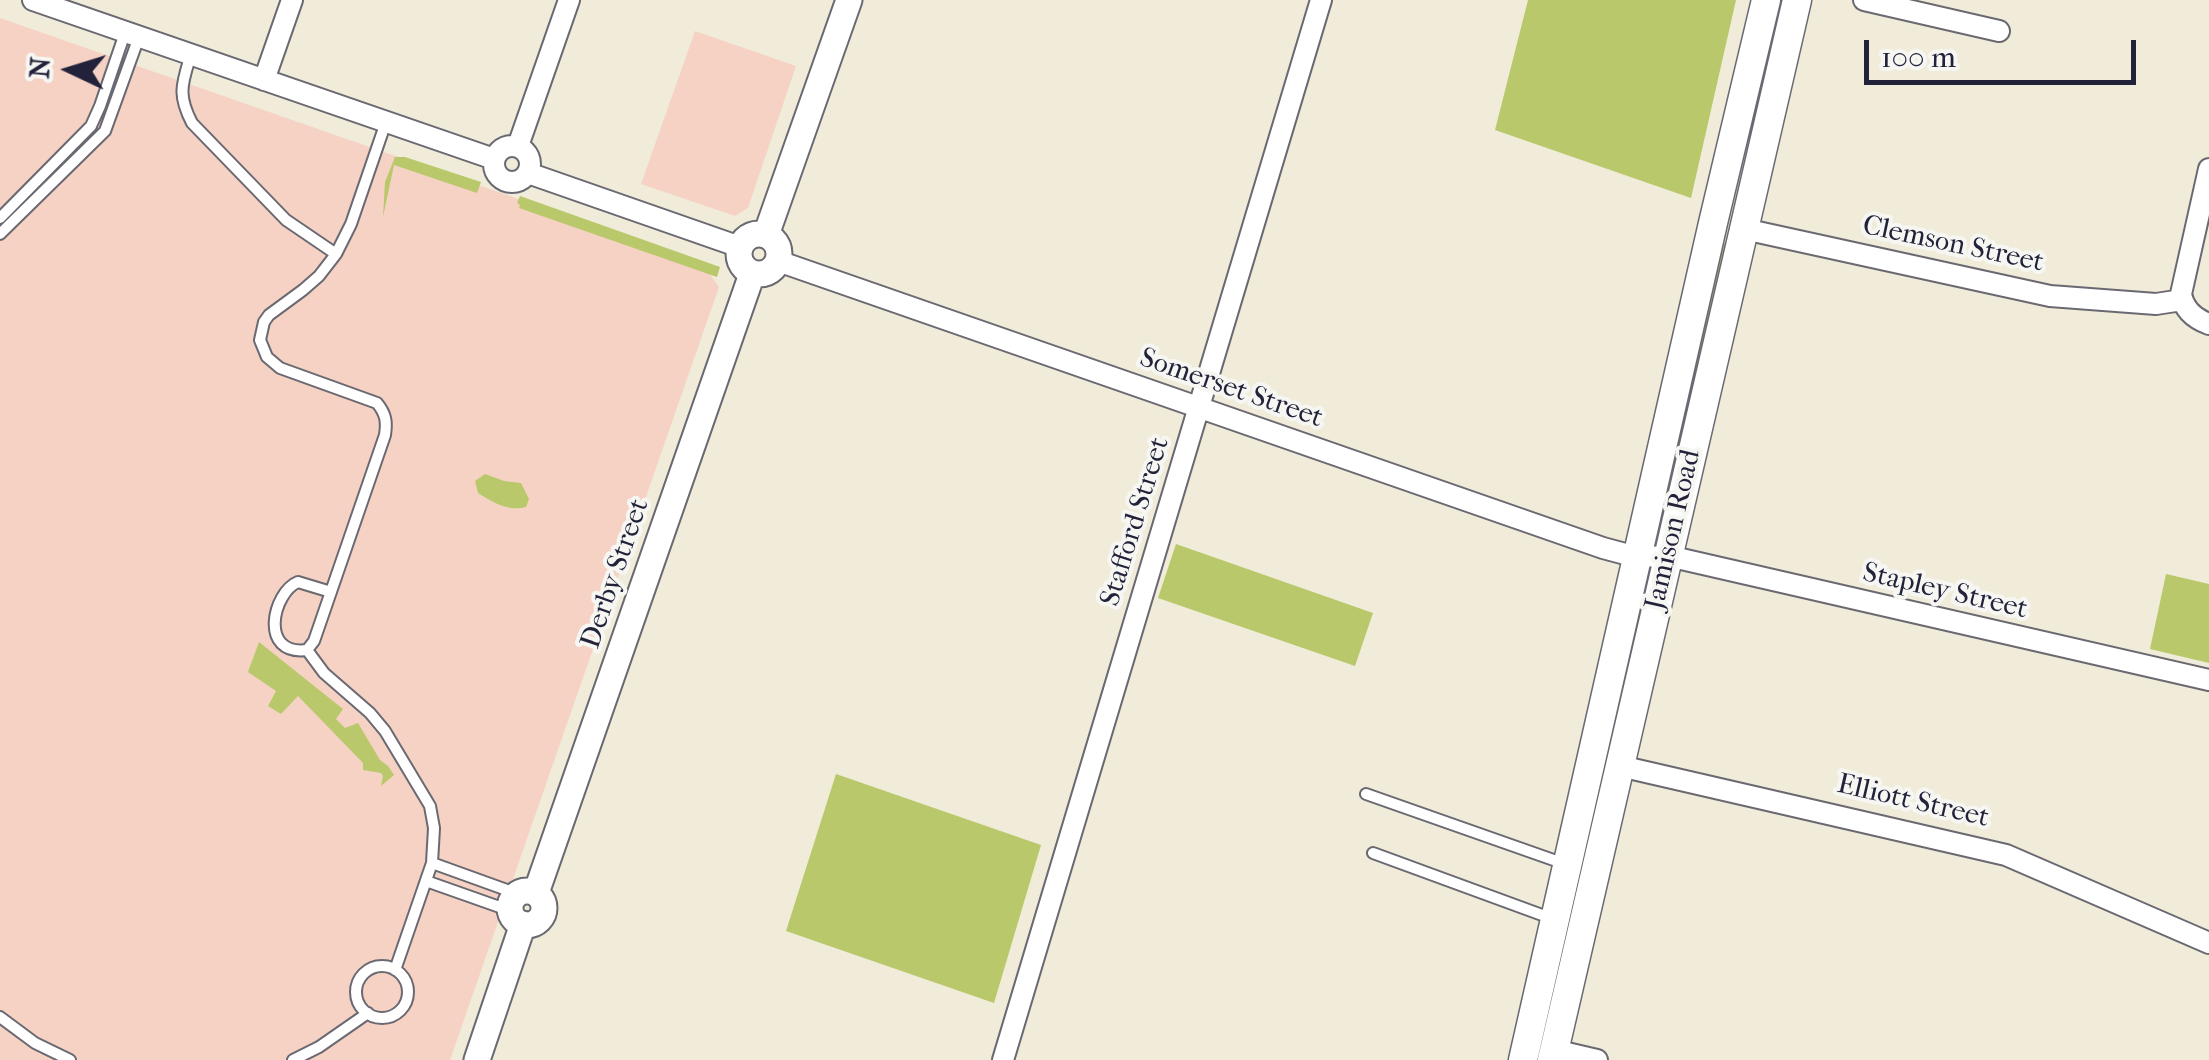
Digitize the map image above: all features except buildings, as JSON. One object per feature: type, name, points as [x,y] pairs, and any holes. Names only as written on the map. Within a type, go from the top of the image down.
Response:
[{"type":"main road","name":"Jamison Road","points":[[1524,1052],[1766,0]]},
{"type":"main road","name":"Jamison Road","points":[[1553,1055],[1797,0]]},
{"type":"street","points":[[33,0],[494,160]]},
{"type":"street","points":[[264,80],[292,0]]},
{"type":"street","points":[[518,146],[569,0]]},
{"type":"street","points":[[766,235],[848,0]]},
{"type":"street","name":"Stafford Street","points":[[1003,1060],[1320,0]]},
{"type":"street","points":[[1864,0],[1999,31]]},
{"type":"street","points":[[518,146],[529,157],[528,173],[516,182],[506,181],[496,173],[494,160],[504,147],[518,146]]},
{"type":"street","points":[[2209,169],[2183,280],[2182,300],[2192,315],[2209,324]]},
{"type":"street","points":[[528,173],[740,248]]},
{"type":"street","name":"Clemson Street","points":[[1713,223],[2042,295],[2156,304],[2182,300]]},
{"type":"street","points":[[750,235],[766,235],[776,243],[780,255],[775,267],[765,274],[752,274],[742,266],[740,248],[750,235]]},
{"type":"street","name":"Somerset Street","points":[[778,261],[1584,542],[1639,556],[1668,556]]},
{"type":"street","name":"Derby Street","points":[[477,1060],[522,906],[752,274]]},
{"type":"street","name":"Stapley Street","points":[[1668,556],[2209,680]]},
{"type":"street","name":"Elliott Street","points":[[1590,759],[2006,854],[2209,943]]},
{"type":"street","points":[[1524,1052],[1597,1060]]},
{"type":"lane","points":[[0,218],[91,126],[132,34]]},
{"type":"lane","points":[[0,234],[104,131],[132,34]]},
{"type":"lane","points":[[191,54],[180,92],[192,123],[286,220],[336,254]]},
{"type":"lane","points":[[307,650],[332,592],[387,424],[377,403],[280,368],[267,357],[260,340],[269,315],[304,290],[336,254],[351,224],[386,122]]},
{"type":"lane","points":[[332,592],[293,582],[275,619],[275,635],[292,649],[307,650],[324,673],[370,713],[430,806],[434,828],[432,863],[395,970]]},
{"type":"lane","points":[[1366,794],[1566,864]]},
{"type":"lane","points":[[1374,853],[1554,919]]},
{"type":"lane","points":[[432,863],[522,906]]},
{"type":"lane","points":[[426,881],[522,906]]},
{"type":"lane","points":[[380,966],[395,970],[408,990],[404,1006],[384,1018],[368,1014],[356,994],[360,978],[380,966]]},
{"type":"lane","points":[[293,1060],[368,1014]]},
{"type":"lane","points":[[0,1017],[35,1043],[70,1060]]},
{"type":"shaded area","points":[[0,18],[702,263],[719,287],[450,1060],[0,1060]]},
{"type":"shaded area","points":[[695,31],[796,66],[748,208],[735,216],[641,184]]},
{"type":"green space","points":[[1528,0],[1736,0],[1691,198],[1495,130]]},
{"type":"green space","points":[[395,157],[481,182],[477,193],[394,165],[383,217],[385,182]]},
{"type":"green space","points":[[520,196],[720,267],[717,277],[519,208]]},
{"type":"green space","points":[[1732,245],[1663,535],[1656,533],[1719,246]]},
{"type":"green space","points":[[485,474],[521,483],[529,499],[526,507],[507,507],[478,493],[475,481]]},
{"type":"green space","points":[[1176,544],[1373,613],[1355,666],[1158,598]]},
{"type":"green space","points":[[2166,574],[2209,584],[2209,663],[2150,649]]},
{"type":"green space","points":[[259,642],[343,709],[336,719],[345,728],[358,723],[394,775],[381,786],[381,773],[363,770],[363,763],[298,696],[281,714],[268,706],[276,691],[248,672]]},
{"type":"green space","points":[[836,774],[1041,845],[994,1003],[786,931]]}]
